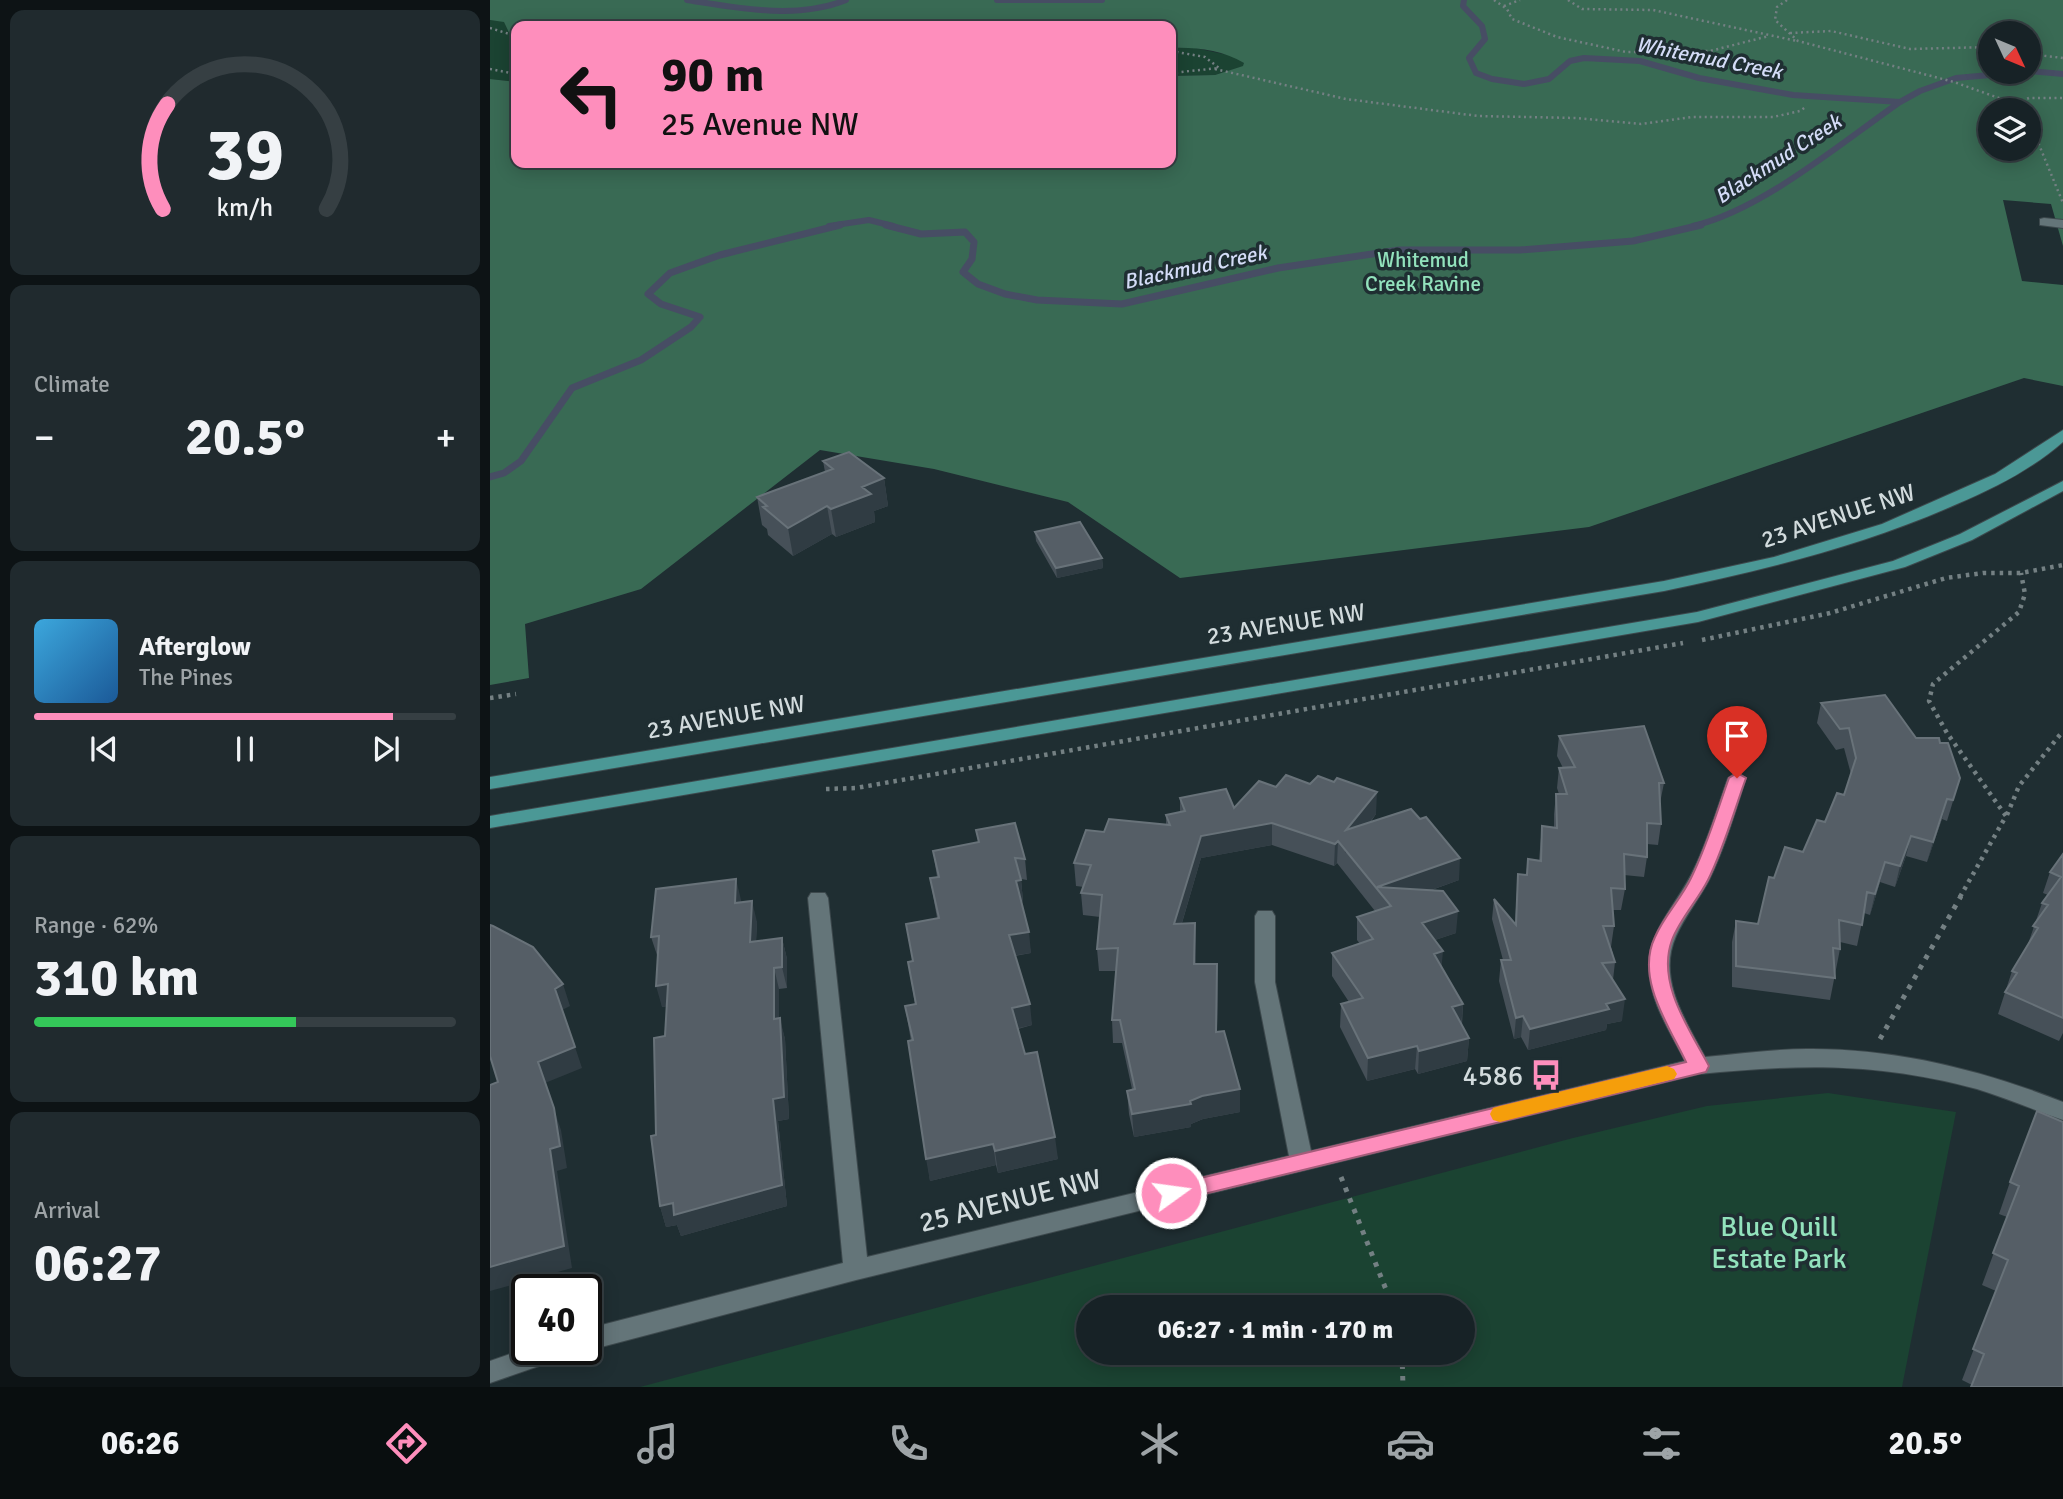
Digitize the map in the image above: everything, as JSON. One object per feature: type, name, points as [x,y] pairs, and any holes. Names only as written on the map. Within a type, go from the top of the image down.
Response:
[{"type":"main road","name":"23 AVENUE NW","points":[[490,783],[1664,586],[1772,564],[1864,538],[1925,514],[2024,464],[2063,434]]},
{"type":"main road","points":[[490,822],[1698,617],[1899,564],[1966,537],[2063,485]]},
{"type":"street","points":[[2044,222],[2063,224]]},
{"type":"street","points":[[1699,1066],[1666,1002],[1659,976],[1659,954],[1663,938],[1700,879],[1737,778]]},
{"type":"street","points":[[818,898],[856,1270]]},
{"type":"street","points":[[1265,916],[1265,982],[1302,1161]]},
{"type":"street","name":"25 AVENUE NW","points":[[602,1335],[856,1270],[1699,1066],[1770,1058],[1867,1060],[1925,1069],[1985,1083],[2063,1111]]},
{"type":"street","points":[[490,1372],[511,1365]]},
{"type":"path","points":[[1494,0],[1503,6],[1512,19],[1557,37],[1626,52],[1710,51],[1769,36]]},
{"type":"path","points":[[1568,0],[1582,9],[1653,10],[1798,41],[2002,98]]},
{"type":"path","points":[[1787,0],[1777,7],[1775,20],[1798,41]]},
{"type":"path","points":[[1503,6],[1518,1]]},
{"type":"path","points":[[490,28],[511,34]]},
{"type":"path","points":[[1790,33],[1831,31],[1910,49],[1978,47]]},
{"type":"path","points":[[1176,52],[1205,57],[1219,66],[1215,69]]},
{"type":"path","points":[[2041,55],[2063,58]]},
{"type":"path","points":[[1176,73],[1215,69],[1350,102],[1417,112],[1514,120],[1567,118],[1645,124],[1696,117],[1786,115],[1804,111],[1807,106]]},
{"type":"path","points":[[490,70],[511,74]]},
{"type":"path","points":[[2041,98],[2063,98]]},
{"type":"path","points":[[2041,147],[2063,203]]},
{"type":"path","points":[[2006,816],[1947,733],[1929,701],[1933,684],[2019,612],[2025,594],[2021,573]]},
{"type":"path","points":[[490,698],[516,694]]},
{"type":"path","points":[[1867,1060],[2006,816],[2019,786],[2056,737],[2063,732]]},
{"type":"path","points":[[1329,1155],[1347,1187],[1388,1295]]},
{"type":"path","points":[[1402,1365],[1403,1387]]},
{"type":"green space","name":"Whitemud Creek Ravine","points":[[490,0],[2063,0],[2063,246],[2051,204],[2003,200],[2022,281],[2063,285],[2063,386],[2024,378],[1589,527],[1180,578],[1068,502],[934,469],[820,450],[641,589],[525,624],[529,678],[490,685],[490,79],[511,81],[511,168],[1176,168],[1176,76],[1215,75],[1243,66],[1244,63],[1209,50],[1176,48],[1176,21],[511,21],[511,37],[504,22],[490,20]]},
{"type":"green space","points":[[490,20],[504,21],[511,37],[511,81],[490,79]]},
{"type":"green space","points":[[1190,47],[1233,56],[1244,63],[1244,66],[1215,75],[1176,76],[1176,48]]},
{"type":"green space","name":"Blue Quill Estate Park","points":[[1828,1093],[1956,1112],[1902,1387],[640,1387],[1573,1138],[1707,1106]]},
{"type":"building","points":[[849,452],[884,478],[862,487],[871,494],[831,509],[827,506],[788,528],[763,507],[767,506],[757,497],[833,469],[823,461]]},
{"type":"building","points":[[1080,522],[1102,558],[1056,568],[1035,532]]},
{"type":"building","points":[[1885,695],[1916,738],[1939,738],[1940,743],[1948,743],[1960,778],[1953,800],[1947,799],[1933,842],[1911,836],[1900,866],[1885,862],[1875,894],[1867,892],[1862,925],[1839,920],[1840,949],[1833,948],[1835,978],[1736,966],[1736,921],[1758,924],[1769,877],[1774,878],[1785,847],[1803,852],[1817,820],[1825,822],[1837,793],[1844,795],[1856,758],[1849,728],[1840,729],[1821,703]]},
{"type":"building","points":[[1644,726],[1664,783],[1659,783],[1661,824],[1647,823],[1647,857],[1624,854],[1625,889],[1611,888],[1614,926],[1603,926],[1615,962],[1602,963],[1625,999],[1606,1004],[1609,1009],[1530,1029],[1523,1016],[1516,1018],[1501,960],[1511,960],[1494,899],[1516,925],[1518,874],[1527,875],[1528,859],[1541,861],[1542,826],[1557,828],[1556,794],[1567,794],[1559,768],[1575,767],[1559,736]]},
{"type":"building","points":[[1286,775],[1310,784],[1318,776],[1334,782],[1337,778],[1377,792],[1346,830],[1411,809],[1420,819],[1426,817],[1460,858],[1377,887],[1443,891],[1458,911],[1422,923],[1443,951],[1434,954],[1463,1004],[1452,1007],[1469,1038],[1419,1051],[1417,1046],[1368,1058],[1341,1004],[1363,998],[1332,953],[1373,939],[1357,917],[1391,906],[1338,841],[1335,844],[1272,823],[1201,836],[1174,924],[1195,923],[1194,964],[1217,964],[1216,1032],[1224,1031],[1240,1089],[1202,1096],[1190,1101],[1191,1104],[1132,1114],[1127,1091],[1135,1089],[1120,1020],[1112,1020],[1118,948],[1097,949],[1102,895],[1081,893],[1091,865],[1074,863],[1086,830],[1104,832],[1109,819],[1170,825],[1166,815],[1185,811],[1180,798],[1226,789],[1234,808],[1259,781],[1276,787]]},
{"type":"building","points":[[1015,823],[1025,859],[1015,858],[1021,880],[1016,881],[1029,932],[1009,935],[1030,1004],[1012,1008],[1025,1054],[1037,1052],[1055,1137],[995,1151],[993,1144],[926,1159],[908,1041],[913,1040],[905,1006],[916,1004],[908,962],[913,961],[906,924],[939,918],[930,878],[939,877],[933,851],[979,842],[976,830]]},
{"type":"building","points":[[2063,854],[2063,1018],[2005,992],[2017,973],[2012,971],[2038,928],[2033,926],[2048,905],[2042,903],[2061,877],[2050,872]]},
{"type":"building","points":[[736,879],[735,903],[752,901],[750,942],[782,938],[782,967],[774,968],[774,1019],[780,1018],[784,1097],[773,1099],[782,1185],[674,1215],[673,1203],[660,1206],[651,1136],[656,1135],[654,1038],[665,1036],[668,984],[656,986],[659,936],[651,937],[656,889]]},
{"type":"building","points":[[490,925],[533,947],[563,984],[555,989],[575,1047],[538,1062],[554,1108],[560,1146],[550,1149],[564,1246],[490,1267],[490,1085],[498,1082],[490,1056]]},
{"type":"building","points":[[2037,1111],[2063,1122],[2063,1387],[1971,1387],[1984,1354],[1973,1349],[2008,1260],[1993,1253],[2019,1186],[2010,1182]]},
{"type":"waterway","name":"Whitemud Creek","points":[[687,0],[747,9],[788,11],[808,10],[846,0]]},
{"type":"waterway","name":"Whitemud Creek","points":[[997,0],[1102,0]]},
{"type":"waterway","name":"Whitemud Creek","points":[[1464,0],[1463,6],[1482,26],[1485,39],[1469,58],[1476,73],[1492,79],[1524,84],[1549,79],[1570,61],[1584,58],[1640,61],[1699,78],[1793,95],[1900,102]]},
{"type":"waterway","name":"Whitemud Creek","points":[[2041,72],[2063,74]]},
{"type":"waterway","name":"Whitemud Creek","points":[[1900,102],[1920,91],[1956,78],[1978,76]]},
{"type":"waterway","name":"Blackmud Creek","points":[[1693,226],[1719,218],[1773,191],[1900,102]]},
{"type":"waterway","name":"Blackmud Creek","points":[[829,226],[869,220],[893,226]]},
{"type":"waterway","name":"Blackmud Creek","points":[[490,477],[504,473],[521,461],[572,388],[641,360],[691,327],[700,317],[661,304],[648,294],[670,273],[720,255],[840,225]]},
{"type":"waterway","name":"Blackmud Creek","points":[[886,225],[921,234],[965,232],[974,242],[972,259],[963,272],[978,284],[1005,294],[1037,300],[1122,304],[1278,268],[1399,250],[1520,250],[1633,241],[1701,225]]},
{"type":"slow traffic","points":[[1500,1114],[1667,1074]]},
{"type":"place","name":"4586","points":[[1546,1075]]},
{"type":"route","points":[[1171,1193],[1699,1066],[1666,1002],[1659,976],[1659,954],[1663,938],[1700,879],[1737,778]]}]
